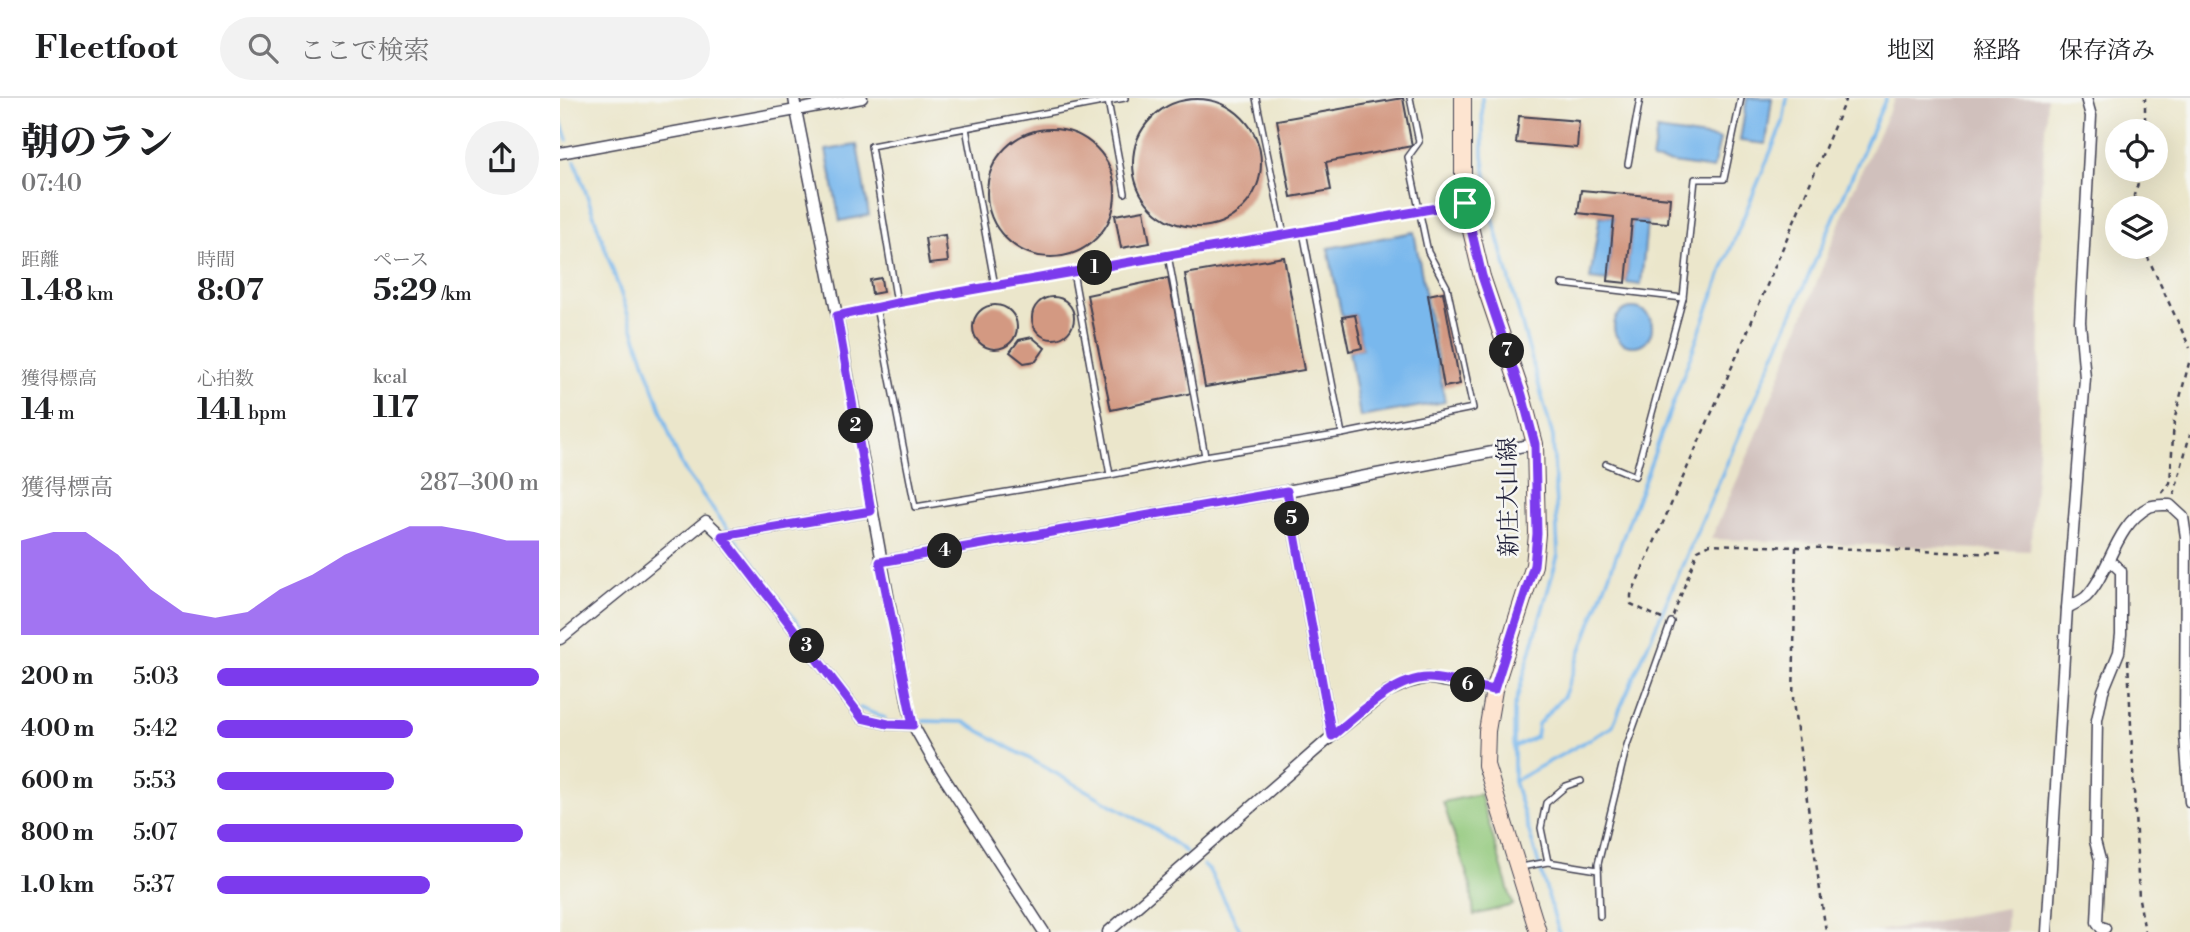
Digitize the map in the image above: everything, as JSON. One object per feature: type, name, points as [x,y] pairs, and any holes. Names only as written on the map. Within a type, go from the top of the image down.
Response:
[{"type":"main road","name":"新庄大山線","points":[[1463,98],[1462,165],[1465,203],[1482,276],[1522,395],[1535,444],[1537,534],[1534,565],[1494,690],[1487,731],[1486,765],[1538,932]]},
{"type":"street","points":[[794,98],[913,725],[955,797],[1044,932]]},
{"type":"street","points":[[561,150],[862,98]]},
{"type":"street","points":[[2047,932],[2067,608],[2085,378],[2080,322],[2091,116],[2086,98]]},
{"type":"street","points":[[880,562],[1287,491],[1535,444]]},
{"type":"street","points":[[1287,491],[1332,736]]},
{"type":"street","points":[[2067,608],[2086,597],[2125,529],[2151,506],[2170,505],[2183,517],[2186,537],[2185,735],[2190,803]]},
{"type":"street","points":[[724,536],[871,511]]},
{"type":"street","points":[[560,639],[706,521],[724,536],[862,718],[888,724],[913,725]]},
{"type":"street","points":[[2105,928],[2102,929],[2097,922],[2100,860],[2095,841],[2097,720],[2103,691],[2119,652],[2121,634],[2121,571],[2109,560]]},
{"type":"street","points":[[1108,932],[1332,736],[1387,692],[1427,678],[1494,690]]},
{"type":"lane","points":[[897,303],[871,146],[1107,99],[1125,98]]},
{"type":"lane","points":[[1256,98],[1284,235]]},
{"type":"lane","points":[[876,307],[915,507],[1342,434],[1473,408],[1447,287],[1428,252],[1419,211],[1408,157],[1419,142],[1409,98]]},
{"type":"lane","points":[[1629,164],[1640,98]]},
{"type":"lane","points":[[1606,464],[1634,476],[1683,298],[1695,178],[1724,179],[1741,98]]},
{"type":"lane","points":[[1107,99],[1125,193]]},
{"type":"lane","points":[[966,128],[995,286]]},
{"type":"lane","points":[[837,316],[897,303],[1465,203]]},
{"type":"lane","points":[[1303,232],[1342,434]]},
{"type":"lane","points":[[1168,256],[1205,456]]},
{"type":"lane","points":[[1073,272],[1110,475]]},
{"type":"lane","points":[[1562,284],[1683,298]]},
{"type":"lane","points":[[1600,916],[1598,864],[1628,745],[1671,622]]},
{"type":"lane","points":[[1548,862],[1541,828],[1545,803],[1566,786],[1581,781]]},
{"type":"lane","points":[[1518,867],[1548,862],[1598,870]]},
{"type":"path","points":[[1846,98],[1746,335],[1631,595],[1631,604],[1671,622],[1698,551],[1710,544],[2004,554]]},
{"type":"path","points":[[2145,98],[2145,119]]},
{"type":"path","points":[[2149,259],[2190,348]]},
{"type":"path","points":[[2151,506],[2170,483],[2174,421],[2190,359]]},
{"type":"path","points":[[2170,505],[2179,483],[2190,434]]},
{"type":"path","points":[[1796,547],[1793,702],[1826,932]]},
{"type":"path","points":[[2128,657],[2139,899],[2145,932]]},
{"type":"shaded area","points":[[1895,98],[2047,98],[2041,193],[2039,437],[2030,551],[1711,539],[1756,437],[1852,192]]},
{"type":"shaded area","points":[[2007,908],[2006,932],[1874,932]]},
{"type":"green space","points":[[1480,794],[1513,905],[1474,915],[1471,887],[1443,802]]},
{"type":"water","points":[[1747,98],[1772,98],[1766,144],[1740,141]]},
{"type":"water","points":[[1657,130],[1720,139],[1713,169],[1652,160]]},
{"type":"water","points":[[857,145],[869,215],[840,221],[826,150]]},
{"type":"water","points":[[1600,216],[1614,217],[1608,281],[1590,279]]},
{"type":"water","points":[[1632,220],[1647,222],[1641,285],[1626,283]]},
{"type":"water","points":[[1414,232],[1445,402],[1360,417],[1349,351],[1362,348],[1355,315],[1342,317],[1328,248]]},
{"type":"water","points":[[1633,308],[1646,314],[1652,327],[1646,340],[1633,346],[1620,340],[1614,327],[1620,314]]},
{"type":"building","points":[[1403,98],[1412,146],[1326,162],[1331,190],[1291,197],[1277,120]]},
{"type":"building","points":[[1197,99],[1221,104],[1242,118],[1256,139],[1261,163],[1256,187],[1242,208],[1221,222],[1197,227],[1173,222],[1152,208],[1138,187],[1133,163],[1138,139],[1152,118],[1173,104]]},
{"type":"building","points":[[1519,116],[1579,121],[1577,148],[1516,143]]},
{"type":"building","points":[[1051,129],[1075,134],[1096,148],[1110,169],[1115,193],[1110,217],[1096,238],[1075,252],[1051,257],[1027,252],[1006,238],[992,217],[987,193],[992,169],[1006,148],[1027,134]]},
{"type":"building","points":[[1581,190],[1670,198],[1668,223],[1632,220],[1626,283],[1608,281],[1614,217],[1578,213]]},
{"type":"building","points":[[1144,210],[1150,243],[1121,248],[1115,215]]},
{"type":"building","points":[[945,235],[948,262],[929,264],[925,238]]},
{"type":"building","points":[[1284,257],[1304,370],[1205,387],[1185,274]]},
{"type":"building","points":[[881,278],[883,292],[872,294],[870,280]]},
{"type":"building","points":[[1168,278],[1192,393],[1111,410],[1087,295]]},
{"type":"building","points":[[1443,292],[1460,384],[1444,387],[1428,295]]},
{"type":"building","points":[[1053,297],[1068,303],[1074,318],[1068,333],[1053,339],[1038,333],[1032,318],[1038,303]]},
{"type":"building","points":[[995,305],[1010,312],[1017,327],[1010,342],[995,349],[980,342],[973,327],[980,312]]},
{"type":"building","points":[[1355,315],[1362,348],[1349,351],[1342,317]]},
{"type":"building","points":[[1032,337],[1045,348],[1036,361],[1024,363],[1010,352],[1019,340]]},
{"type":"waterway","points":[[1482,98],[1483,155],[1492,215],[1553,437],[1558,555],[1514,709],[1514,781],[1559,932]]},
{"type":"waterway","points":[[1514,747],[1536,737],[1538,724],[1564,696],[1730,250],[1783,122],[1787,98]]},
{"type":"waterway","points":[[1514,781],[1612,727],[1886,98]]},
{"type":"waterway","points":[[560,119],[567,140]]},
{"type":"waterway","points":[[575,161],[675,450],[685,471],[847,690]]},
{"type":"waterway","points":[[860,708],[885,718]]},
{"type":"waterway","points":[[922,721],[964,722],[1155,829],[1186,852]]},
{"type":"waterway","points":[[1203,865],[1209,870],[1241,932]]},
{"type":"route","points":[[1465,203],[1482,276],[1522,395],[1535,444],[1537,534],[1534,565],[1494,690],[1427,678],[1407,683],[1387,692],[1332,736],[1287,491],[880,562],[913,725],[888,724],[862,718],[722,536],[871,511],[837,316],[897,303],[1465,203]]}]
